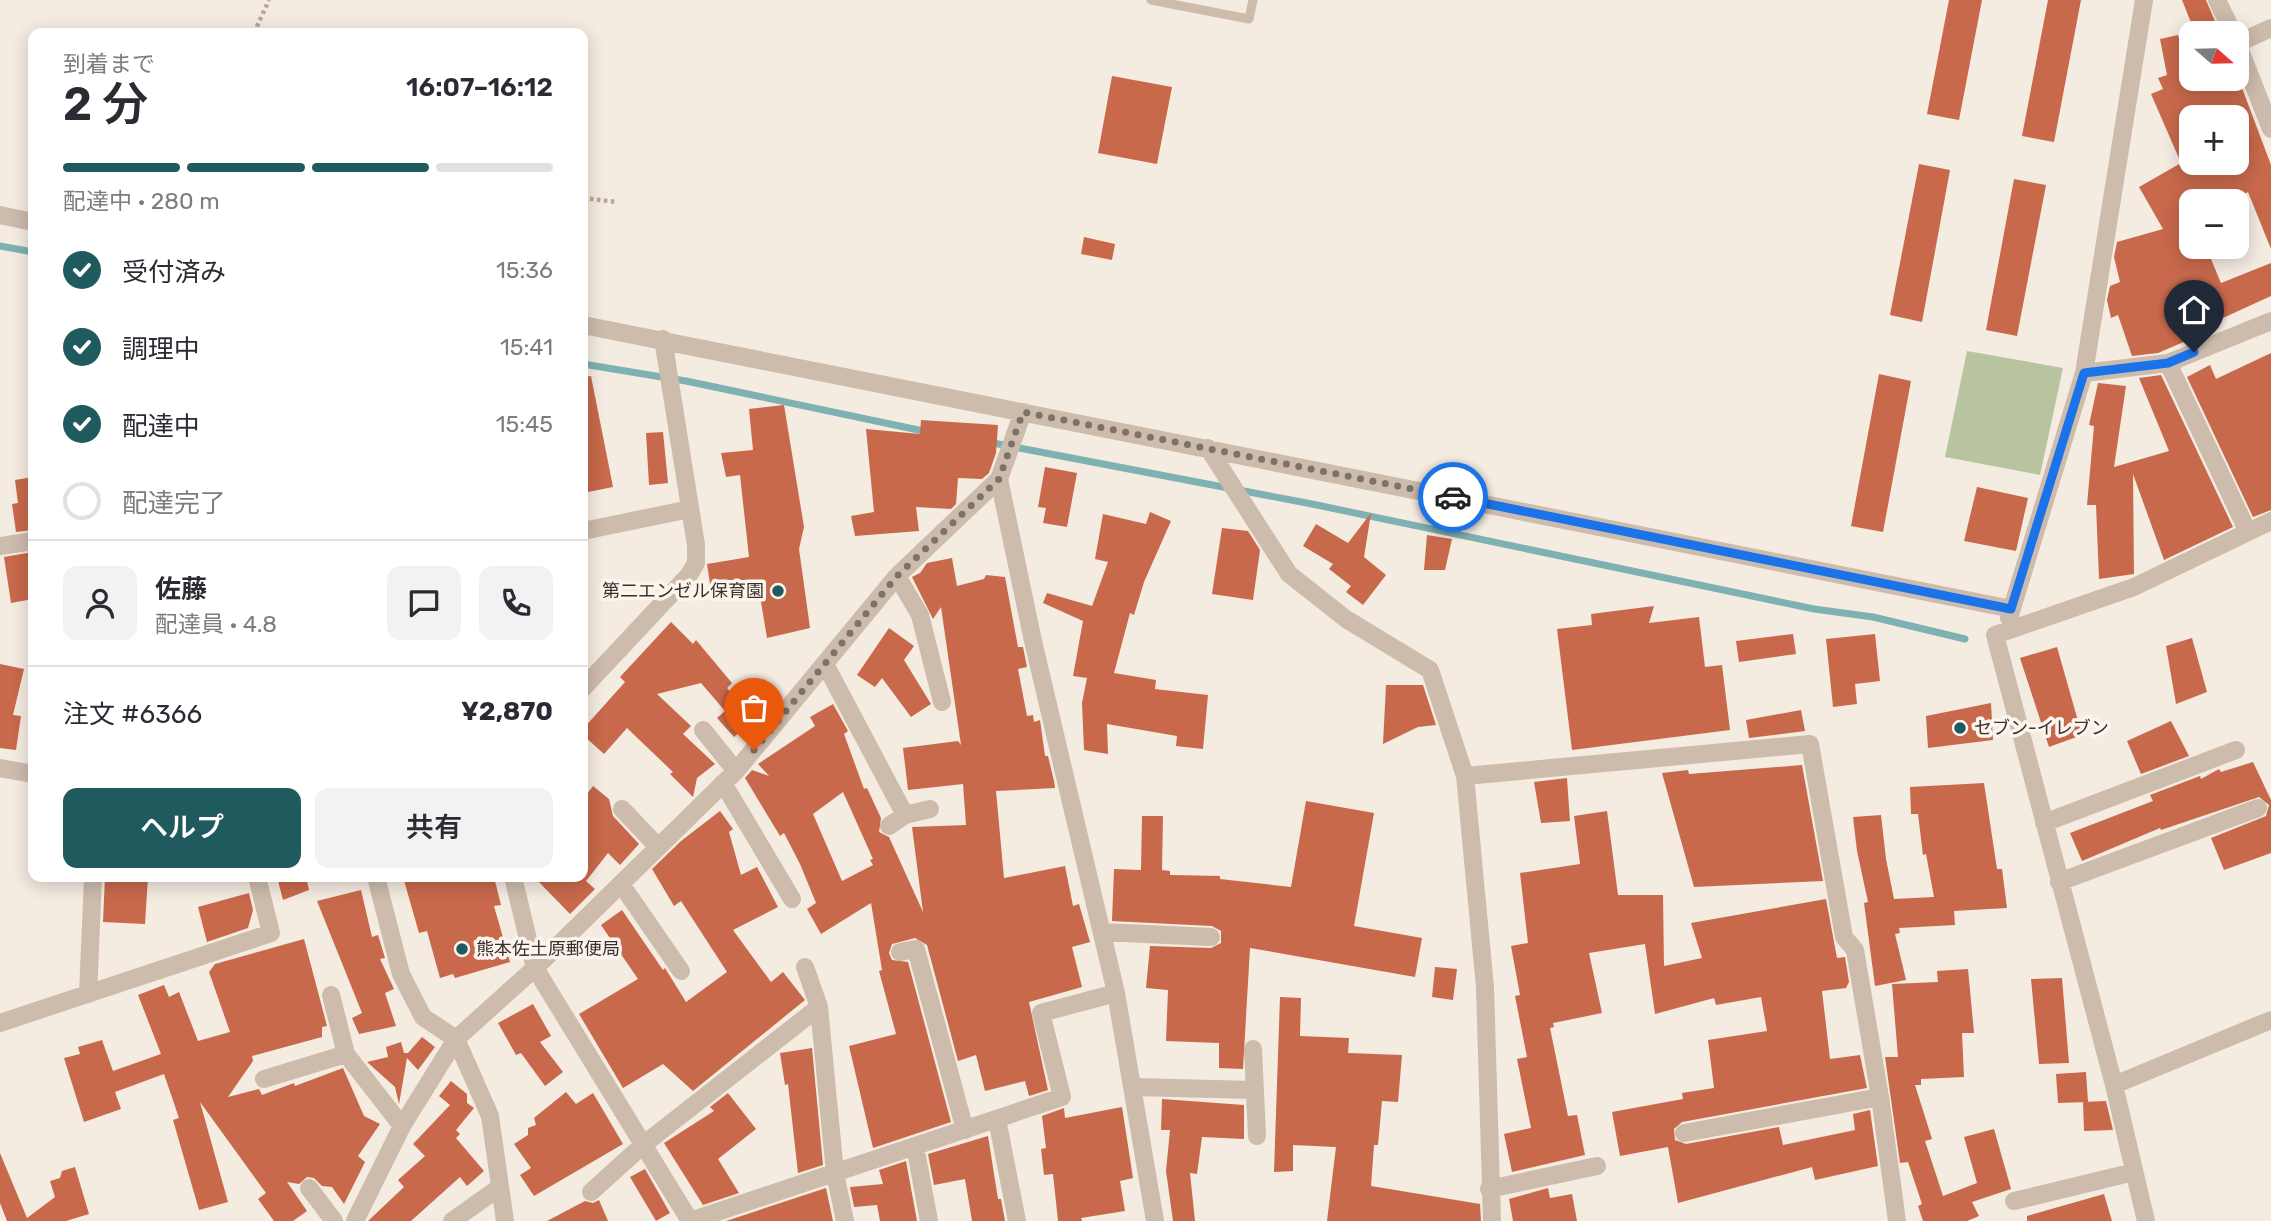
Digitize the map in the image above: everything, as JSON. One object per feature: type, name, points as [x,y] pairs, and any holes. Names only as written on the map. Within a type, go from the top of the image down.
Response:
[{"type":"street","points":[[2006,631],[2084,373],[2144,0]]},
{"type":"street","points":[[2217,0],[2228,21]]},
{"type":"street","points":[[2249,34],[2271,28]]},
{"type":"street","points":[[2249,72],[2271,129]]},
{"type":"street","points":[[0,215],[28,221]]},
{"type":"street","points":[[2084,373],[2168,363],[2271,321]]},
{"type":"street","points":[[588,327],[2011,609]]},
{"type":"street","points":[[588,683],[689,575],[696,563],[663,340]]},
{"type":"street","points":[[2168,363],[2248,532]]},
{"type":"street","points":[[355,1221],[402,1126],[456,1039],[535,968],[729,777],[897,576],[999,479],[1023,412]]},
{"type":"street","points":[[1208,448],[1289,574],[1346,619],[1430,670],[1465,776],[1485,987],[1492,1221]]},
{"type":"street","points":[[999,479],[1033,641],[1116,993],[1155,1221]]},
{"type":"street","points":[[588,529],[690,509]]},
{"type":"street","points":[[2147,1221],[2114,1085],[1995,635],[2134,587],[2271,521]]},
{"type":"street","points":[[0,546],[28,542]]},
{"type":"street","points":[[897,576],[920,615],[942,702]]},
{"type":"street","points":[[825,663],[905,815]]},
{"type":"street","points":[[703,730],[792,898]]},
{"type":"street","points":[[1465,776],[1810,744],[1844,937],[1855,950],[1880,1097],[1897,1221]]},
{"type":"street","points":[[2044,823],[2236,750]]},
{"type":"street","points":[[0,768],[28,773]]},
{"type":"street","points":[[622,808],[658,847]]},
{"type":"street","points":[[2059,882],[2258,808]]},
{"type":"street","points":[[889,826],[905,815],[930,809]]},
{"type":"street","points":[[88,994],[93,882]]},
{"type":"street","points":[[0,1023],[271,933],[258,882]]},
{"type":"street","points":[[377,882],[407,985],[423,1017],[456,1039],[490,1116],[505,1221]]},
{"type":"street","points":[[514,882],[535,968],[643,1144],[694,1220],[1062,1097],[1041,1013],[1116,993]]},
{"type":"street","points":[[621,884],[681,971]]},
{"type":"street","points":[[1102,932],[1211,937]]},
{"type":"street","points":[[900,952],[916,949],[965,1130]]},
{"type":"street","points":[[805,967],[819,1007],[835,1173],[845,1221]]},
{"type":"street","points":[[331,995],[346,1054],[402,1126]]},
{"type":"street","points":[[591,1192],[643,1144],[819,1007]]},
{"type":"street","points":[[2114,1085],[2271,1020]]},
{"type":"street","points":[[1253,1049],[1257,1136]]},
{"type":"street","points":[[264,1079],[346,1054]]},
{"type":"street","points":[[1133,1087],[1255,1090]]},
{"type":"street","points":[[1684,1133],[1880,1097]]},
{"type":"street","points":[[997,1119],[1017,1221]]},
{"type":"street","points":[[915,1146],[929,1221]]},
{"type":"street","points":[[1489,1189],[1597,1166]]},
{"type":"street","points":[[2014,1201],[2134,1172]]},
{"type":"street","points":[[452,1221],[500,1187]]},
{"type":"street","points":[[309,1188],[334,1221]]},
{"type":"lane","points":[[1150,0],[1249,19],[1252,0]]},
{"type":"path","points":[[256,28],[269,0]]},
{"type":"path","points":[[588,199],[617,202]]},
{"type":"green space","points":[[1967,351],[2063,368],[2040,475],[1945,457]]},
{"type":"building","points":[[1949,0],[1982,0],[1959,120],[1927,114]]},
{"type":"building","points":[[2048,0],[2081,0],[2054,142],[2022,136]]},
{"type":"building","points":[[2182,0],[2206,0],[2215,21],[2190,21]]},
{"type":"building","points":[[2178,35],[2179,91],[2243,91],[2248,105],[2179,105],[2179,158],[2151,94],[2163,89],[2158,78],[2167,75],[2160,39]]},
{"type":"building","points":[[1112,76],[1172,87],[1157,164],[1098,153]]},
{"type":"building","points":[[2249,107],[2271,165],[2271,249],[2249,189],[2179,189],[2179,259],[2211,259],[2221,283],[2271,263],[2271,296],[2212,323],[2214,329],[2158,353],[2132,356],[2118,315],[2111,318],[2107,300],[2110,286],[2120,282],[2114,257],[2117,242],[2163,229],[2139,187],[2179,164],[2179,175],[2249,175]]},
{"type":"building","points":[[1919,164],[1950,170],[1922,322],[1890,315]]},
{"type":"building","points":[[2014,179],[2046,185],[2017,336],[1986,330]]},
{"type":"building","points":[[1084,237],[1115,244],[1112,260],[1081,254]]},
{"type":"building","points":[[2271,353],[2271,510],[2253,517],[2187,377],[2210,365],[2216,379]]},
{"type":"building","points":[[1879,374],[1911,381],[1883,532],[1851,526]]},
{"type":"building","points":[[2161,375],[2233,527],[2164,560],[2133,474],[2134,574],[2099,579],[2096,505],[2087,505],[2094,426],[2089,425],[2098,383],[2126,386],[2114,467],[2169,451],[2139,378]]},
{"type":"building","points":[[588,376],[591,376],[613,487],[588,492]]},
{"type":"building","points":[[784,405],[804,527],[799,549],[810,628],[767,638],[759,590],[712,597],[707,564],[749,557],[740,475],[726,477],[721,453],[753,450],[749,409]]},
{"type":"building","points":[[921,420],[998,425],[996,453],[989,473],[982,479],[958,478],[956,504],[951,509],[916,507],[919,531],[855,536],[851,516],[874,512],[866,429],[920,434]]},
{"type":"building","points":[[663,432],[668,483],[649,485],[646,433]]},
{"type":"building","points":[[1045,467],[1077,473],[1067,527],[1043,523],[1046,508],[1038,507]]},
{"type":"building","points":[[28,478],[28,531],[16,532],[12,504],[18,503],[15,480]]},
{"type":"building","points":[[1977,487],[2028,498],[2016,551],[1964,541]]},
{"type":"building","points":[[1150,512],[1171,521],[1144,582],[1134,615],[1130,613],[1114,673],[1156,680],[1155,689],[1208,695],[1203,749],[1176,746],[1177,736],[1107,724],[1108,754],[1084,750],[1082,703],[1087,678],[1073,676],[1083,621],[1043,603],[1047,593],[1092,606],[1108,562],[1095,559],[1103,514],[1146,524]]},
{"type":"building","points":[[1371,513],[1364,557],[1386,575],[1363,605],[1346,592],[1351,586],[1329,569],[1333,564],[1303,546],[1316,524],[1348,543]]},
{"type":"building","points":[[1222,528],[1248,531],[1260,550],[1253,600],[1212,594]]},
{"type":"building","points":[[1427,535],[1452,539],[1445,570],[1424,570]]},
{"type":"building","points":[[28,553],[28,600],[11,603],[4,557]]},
{"type":"building","points":[[952,558],[957,586],[984,579],[986,575],[1005,577],[1018,647],[1023,647],[1027,667],[1018,669],[1027,716],[1033,715],[1034,722],[1040,720],[1045,756],[1048,756],[1055,788],[996,791],[1004,878],[1065,866],[1073,906],[1079,904],[1090,942],[1072,947],[1082,987],[1029,1002],[1048,1090],[1029,1096],[1025,1081],[985,1091],[976,1055],[958,1061],[927,945],[915,938],[892,944],[889,953],[892,960],[908,962],[951,1122],[873,1148],[849,1046],[896,1034],[879,971],[882,970],[871,903],[821,934],[807,909],[816,903],[800,864],[784,833],[780,836],[745,778],[752,770],[769,776],[758,764],[815,726],[810,717],[833,704],[848,731],[844,734],[864,789],[867,788],[881,818],[879,832],[889,837],[923,912],[912,827],[966,825],[963,784],[908,790],[903,748],[958,741],[961,745],[941,607],[933,619],[912,577],[920,573],[927,563]],"holes":[[[843,792],[873,859],[870,860],[873,865],[842,881],[813,814]]]},
{"type":"building","points":[[1654,606],[1649,623],[1699,617],[1705,667],[1722,665],[1730,730],[1572,750],[1557,629],[1592,625],[1591,614]]},
{"type":"building","points":[[671,622],[693,644],[696,640],[732,683],[727,688],[759,725],[756,729],[744,728],[734,737],[717,718],[725,711],[701,683],[657,694],[691,726],[683,734],[715,764],[697,778],[693,797],[670,774],[673,772],[627,728],[604,754],[588,740],[588,723],[625,682],[620,677]]},
{"type":"building","points":[[889,628],[914,646],[904,660],[931,704],[911,717],[882,678],[875,687],[857,675]]},
{"type":"building","points":[[1793,634],[1796,654],[1739,662],[1736,641]]},
{"type":"building","points":[[1875,634],[1880,681],[1855,684],[1857,704],[1833,707],[1826,639]]},
{"type":"building","points":[[2192,638],[2207,692],[2176,704],[2166,646]]},
{"type":"building","points":[[2057,647],[2082,735],[2049,747],[2020,658]]},
{"type":"building","points":[[0,664],[24,669],[13,715],[21,716],[16,750],[0,748]]},
{"type":"building","points":[[1386,685],[1423,685],[1436,725],[1418,727],[1383,744]]},
{"type":"building","name":"セブン-イレブン","points":[[1991,703],[1993,740],[1928,748],[1926,716]]},
{"type":"building","points":[[1801,710],[1805,731],[1749,738],[1746,720]]},
{"type":"building","points":[[2171,721],[2189,756],[2141,774],[2127,741]]},
{"type":"building","points":[[2253,762],[2271,800],[2271,853],[2224,870],[2211,838],[2266,816],[2269,805],[2259,797],[2161,830],[2160,828],[2082,861],[2070,833],[2153,801],[2150,795],[2200,776],[2201,779],[2219,769],[2221,772]]},
{"type":"building","points":[[1802,765],[1823,881],[1694,887],[1662,773],[1688,770],[1689,774]]},
{"type":"building","points":[[1567,778],[1570,821],[1541,823],[1534,782]]},
{"type":"building","points":[[1984,783],[1997,869],[2002,869],[2007,908],[1954,911],[1955,925],[1899,928],[1900,933],[1895,934],[1906,980],[1875,986],[1864,903],[1868,902],[1853,817],[1881,815],[1894,899],[1934,897],[1926,854],[1923,855],[1918,814],[1911,814],[1910,787]]},
{"type":"building","points":[[593,786],[609,799],[613,816],[639,844],[620,865],[608,853],[588,878],[588,792]]},
{"type":"building","points":[[1306,801],[1374,813],[1354,926],[1422,938],[1415,977],[1250,948],[1243,1069],[1219,1068],[1219,1043],[1166,1041],[1168,990],[1146,988],[1150,946],[1211,948],[1221,943],[1221,931],[1212,926],[1112,921],[1114,869],[1141,870],[1142,816],[1163,816],[1162,870],[1170,871],[1170,875],[1220,876],[1220,879],[1291,887]]},
{"type":"building","points":[[720,811],[733,829],[729,832],[741,875],[757,867],[778,907],[733,930],[771,982],[783,972],[805,1000],[693,1091],[663,1064],[623,1088],[579,1014],[638,979],[601,925],[622,910],[663,970],[665,968],[686,1002],[727,972],[681,901],[674,906],[652,869],[681,841]]},
{"type":"building","points":[[1607,811],[1618,895],[1663,895],[1664,966],[1702,958],[1691,923],[1826,899],[1837,958],[1845,957],[1849,982],[1846,988],[1822,991],[1830,1059],[1860,1055],[1867,1088],[1682,1122],[1674,1129],[1675,1140],[1686,1144],[1779,1127],[1783,1145],[1855,1130],[1853,1114],[1870,1110],[1878,1166],[1815,1180],[1812,1167],[1678,1203],[1668,1147],[1620,1156],[1612,1112],[1683,1099],[1682,1093],[1714,1088],[1708,1040],[1767,1031],[1761,997],[1716,1005],[1714,998],[1655,1014],[1645,944],[1589,953],[1602,1013],[1553,1023],[1554,1027],[1550,1028],[1568,1116],[1577,1115],[1585,1155],[1512,1172],[1504,1134],[1531,1128],[1517,1059],[1527,1057],[1515,996],[1520,995],[1511,946],[1528,943],[1520,873],[1580,864],[1574,816]]},
{"type":"building","points":[[105,882],[148,882],[145,924],[103,922]]},
{"type":"building","points":[[278,882],[307,882],[309,890],[283,900]]},
{"type":"building","points":[[404,882],[495,882],[501,905],[494,906],[510,962],[455,978],[453,974],[440,978],[427,931],[419,933]]},
{"type":"building","points":[[539,882],[587,882],[595,889],[570,914]]},
{"type":"building","points":[[361,890],[372,937],[378,935],[385,958],[380,959],[394,989],[385,993],[396,1026],[359,1034],[352,1018],[362,1013],[317,901]]},
{"type":"building","points":[[249,893],[253,910],[248,928],[207,942],[198,907]]},
{"type":"building","points":[[304,939],[327,1026],[322,1027],[322,1037],[252,1056],[253,1061],[228,1097],[259,1089],[262,1095],[343,1068],[364,1116],[380,1124],[358,1156],[365,1162],[344,1204],[332,1187],[322,1186],[314,1178],[307,1177],[299,1184],[287,1182],[307,1211],[293,1221],[274,1221],[258,1199],[266,1193],[200,1102],[228,1202],[199,1210],[173,1120],[179,1118],[164,1074],[115,1092],[121,1109],[84,1122],[64,1058],[80,1054],[78,1047],[102,1040],[113,1071],[161,1054],[138,995],[164,985],[169,997],[179,992],[198,1041],[230,1032],[209,972],[215,964]]},
{"type":"building","points":[[1435,967],[1457,969],[1453,1000],[1432,997]]},
{"type":"building","points":[[1968,969],[1974,1033],[1962,1033],[1964,1077],[1921,1079],[1921,1085],[1915,1085],[1932,1139],[1925,1141],[1943,1196],[1977,1183],[1964,1137],[1994,1129],[2011,1189],[1972,1202],[1979,1216],[1967,1221],[1923,1221],[1918,1206],[1922,1204],[1908,1162],[1900,1163],[1885,1057],[1898,1057],[1892,984],[1938,982],[1937,971]]},
{"type":"building","points":[[2062,978],[2069,1063],[2039,1064],[2031,979]]},
{"type":"building","points":[[1280,997],[1301,998],[1300,1036],[1349,1038],[1348,1053],[1402,1055],[1398,1102],[1382,1101],[1378,1145],[1374,1145],[1371,1186],[1480,1204],[1481,1221],[1327,1221],[1336,1147],[1293,1145],[1293,1171],[1274,1172]]},
{"type":"building","points":[[533,1004],[551,1036],[540,1042],[563,1072],[545,1086],[521,1053],[516,1055],[498,1023]]},
{"type":"building","points":[[422,1037],[435,1047],[418,1070],[407,1058],[399,1104],[395,1087],[367,1062],[388,1057],[386,1047],[401,1042],[404,1053],[408,1053]]},
{"type":"building","points":[[812,1048],[823,1165],[798,1173],[788,1084],[785,1085],[780,1053]]},
{"type":"building","points":[[2086,1072],[2088,1102],[2058,1103],[2056,1074]]},
{"type":"building","points":[[451,1081],[467,1094],[467,1103],[474,1108],[456,1130],[460,1134],[456,1138],[484,1171],[467,1186],[460,1177],[411,1221],[368,1221],[404,1187],[398,1180],[425,1156],[413,1144],[450,1105],[439,1096]]},
{"type":"building","points":[[566,1092],[576,1104],[593,1093],[623,1144],[534,1196],[520,1175],[531,1168],[514,1144],[528,1135],[528,1128],[536,1125],[534,1118]]},
{"type":"building","points":[[728,1093],[756,1129],[718,1159],[739,1193],[703,1205],[664,1143],[714,1111],[710,1107]]},
{"type":"building","points":[[1162,1099],[1244,1105],[1244,1139],[1202,1137],[1197,1174],[1190,1173],[1195,1221],[1173,1221],[1166,1171],[1170,1130],[1161,1130]]},
{"type":"building","points":[[2106,1101],[2113,1130],[2084,1131],[2083,1102]]},
{"type":"building","points":[[1122,1107],[1133,1178],[1120,1181],[1125,1211],[1081,1218],[1082,1221],[1058,1221],[1053,1174],[1044,1175],[1041,1149],[1046,1148],[1042,1116],[1064,1108],[1065,1118]]},
{"type":"building","points":[[988,1136],[998,1199],[1001,1199],[1005,1221],[972,1221],[965,1179],[934,1185],[928,1154]]},
{"type":"building","points":[[0,1153],[27,1218],[55,1197],[50,1181],[60,1178],[62,1171],[75,1167],[89,1214],[66,1221],[7,1221],[0,1203]]},
{"type":"building","points":[[906,1161],[917,1221],[880,1221],[877,1205],[854,1207],[850,1187],[883,1184],[879,1170]]},
{"type":"building","points":[[645,1169],[670,1213],[656,1221],[630,1177]]},
{"type":"building","points":[[826,1188],[833,1221],[726,1221]]},
{"type":"building","points":[[1548,1188],[1550,1198],[1572,1194],[1577,1221],[1513,1221],[1509,1199]]},
{"type":"building","points":[[2104,1194],[2112,1221],[2027,1221],[2027,1216]]},
{"type":"building","points":[[599,1200],[608,1221],[547,1221],[585,1201],[593,1203]]},
{"type":"waterway","points":[[0,246],[28,251]]},
{"type":"waterway","points":[[588,365],[686,381],[928,432]]},
{"type":"waterway","points":[[988,442],[1312,504],[1814,609],[1873,617],[1965,639]]},
{"type":"way so far","points":[[754,750],[897,576],[999,479],[1023,412],[1453,497]]},
{"type":"place","name":"第二エンゼル保育園","points":[[778,591]]},
{"type":"place","name":"セブン-イレブン","points":[[1960,728]]},
{"type":"place","name":"熊本佐土原郵便局","points":[[462,949]]},
{"type":"route","points":[[1453,497],[2011,609],[2084,373],[2168,363],[2194,352]]}]
